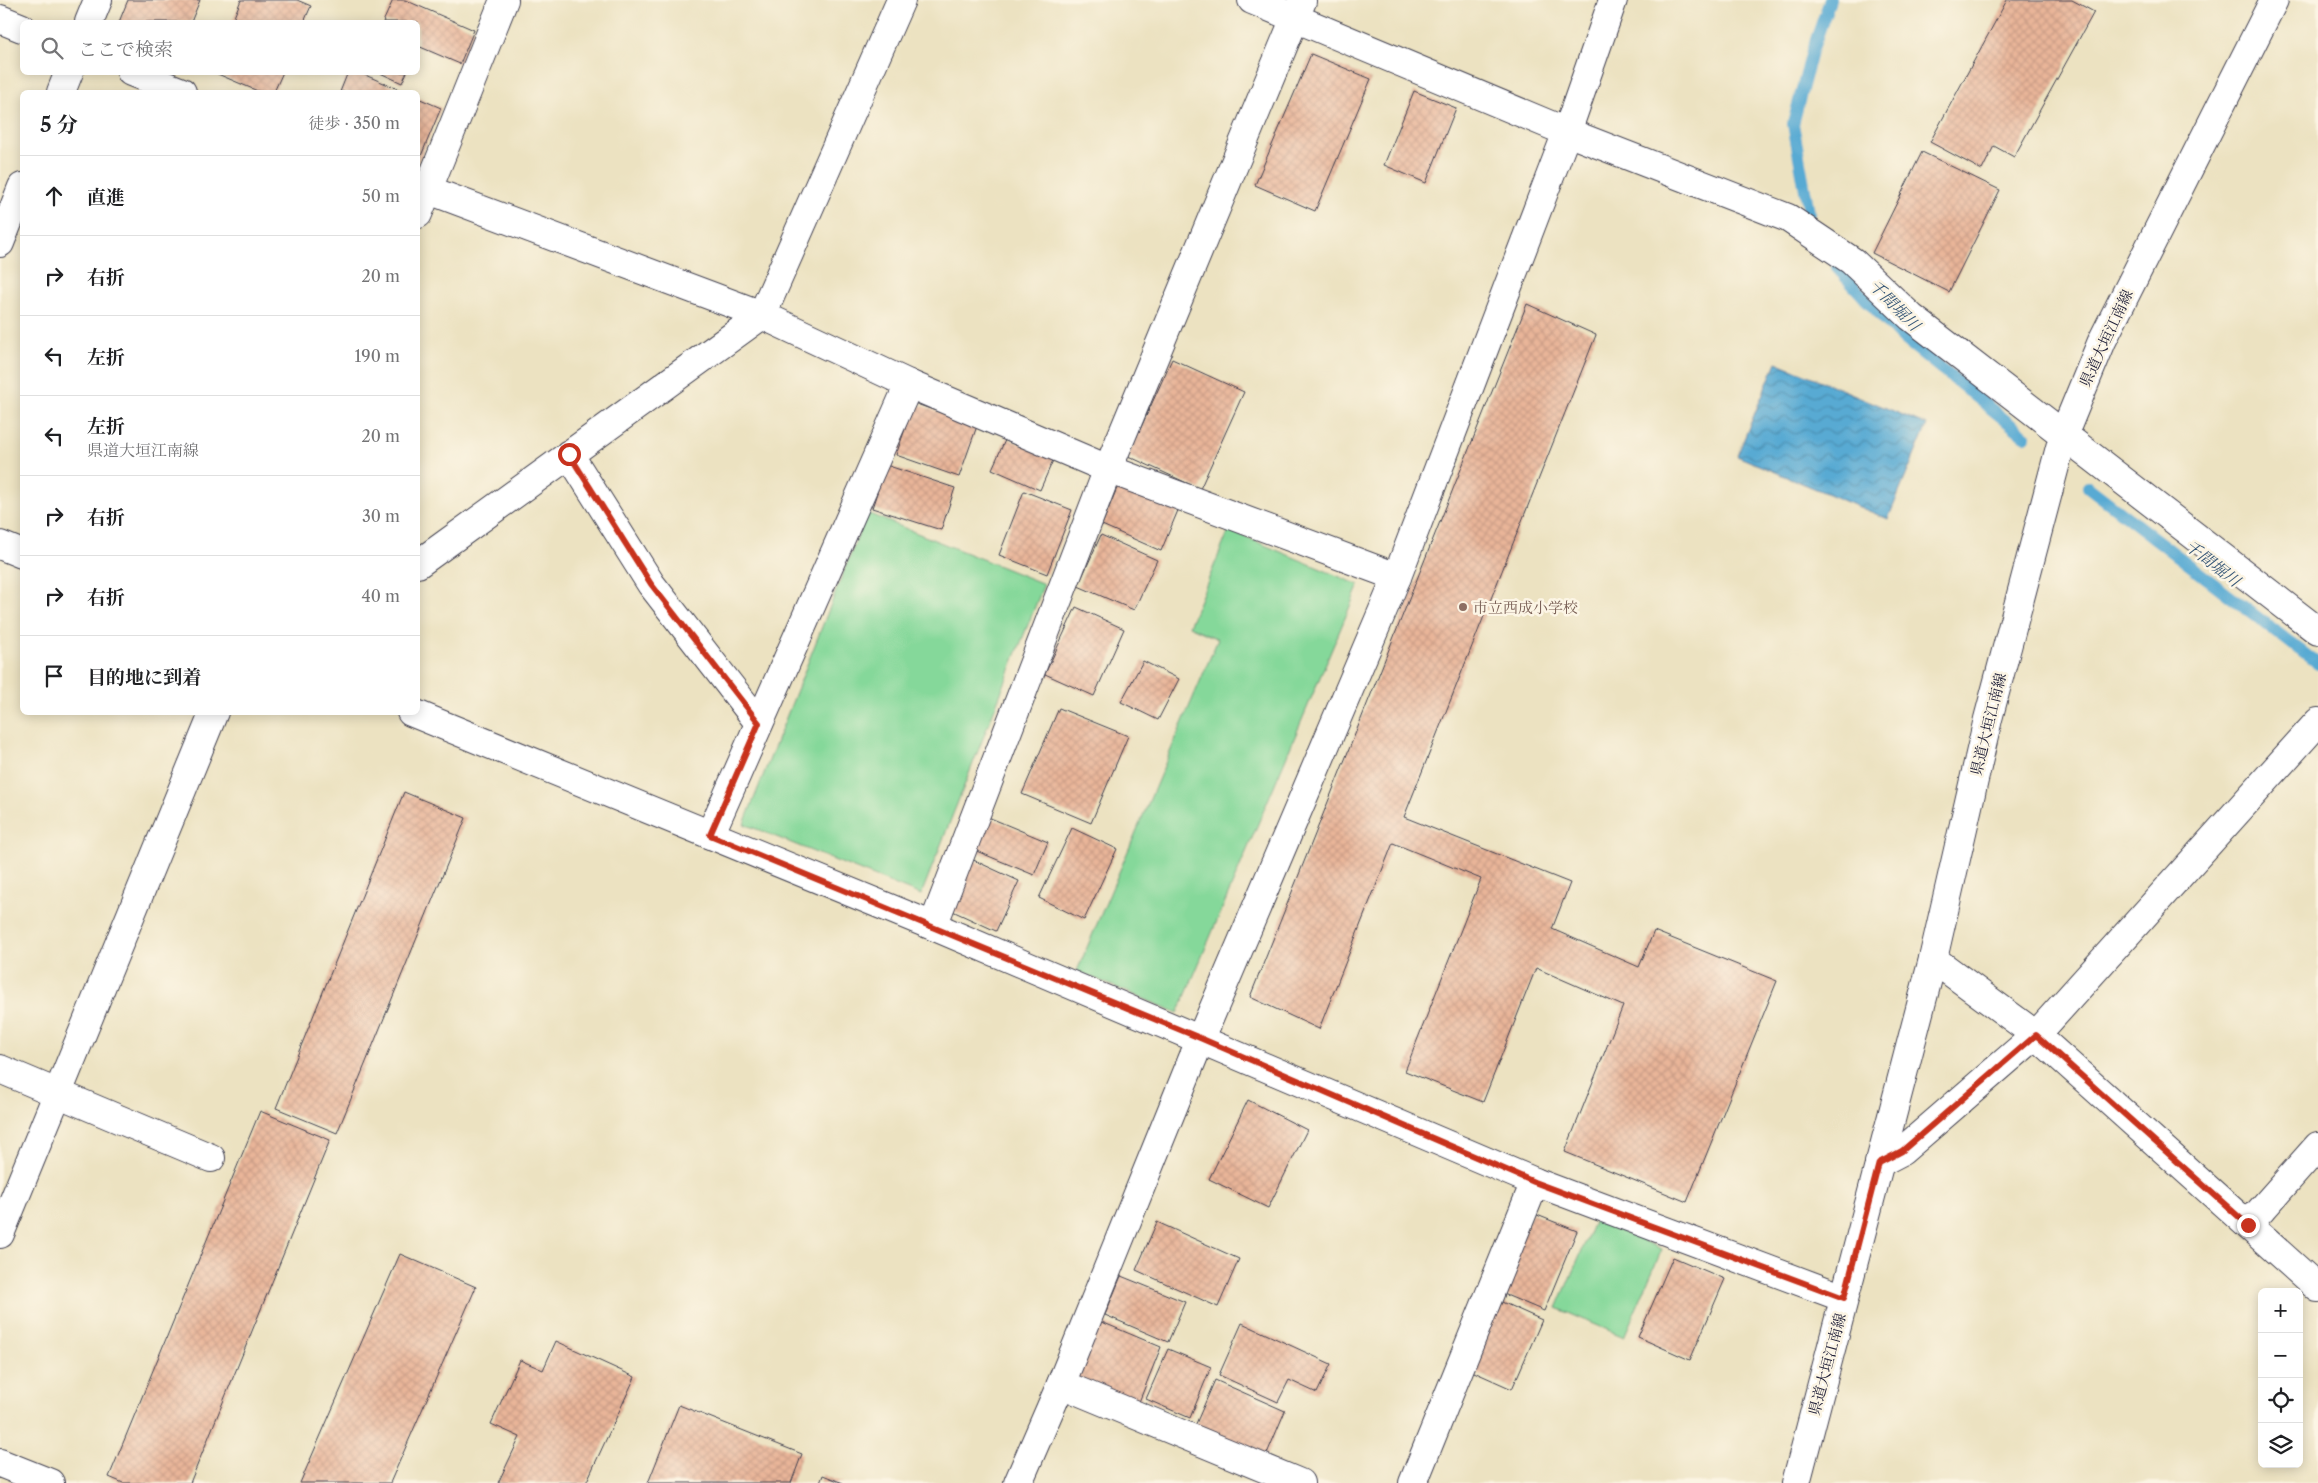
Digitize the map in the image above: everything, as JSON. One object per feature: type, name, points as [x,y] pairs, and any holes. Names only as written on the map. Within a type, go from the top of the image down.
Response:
[{"type":"street","points":[[90,20],[98,0]]},
{"type":"street","points":[[504,0],[421,196],[762,315],[909,384],[1108,468],[1397,577]]},
{"type":"street","points":[[420,563],[762,315],[900,0]]},
{"type":"street","points":[[1252,0],[1299,9],[1567,132],[1788,218],[1852,261],[1911,317],[2318,631]]},
{"type":"street","points":[[1018,1483],[1061,1384],[1200,1038],[1397,577],[1567,132],[1613,0]]},
{"type":"street","name":"県道大垣江南線","points":[[1796,1483],[1933,958],[1988,719],[2063,436],[2102,341],[2274,0]]},
{"type":"street","points":[[933,926],[1108,468],[1299,9]]},
{"type":"street","points":[[0,19],[20,27]]},
{"type":"street","points":[[61,90],[67,75]]},
{"type":"street","points":[[139,75],[177,90]]},
{"type":"street","points":[[0,243],[20,192]]},
{"type":"street","points":[[710,835],[909,384]]},
{"type":"street","points":[[569,454],[651,584],[759,723]]},
{"type":"street","points":[[0,546],[20,553]]},
{"type":"street","points":[[0,1234],[213,715]]},
{"type":"street","points":[[418,715],[933,926],[1200,1038],[1534,1182],[1844,1298]]},
{"type":"street","points":[[1879,1163],[1902,1151],[2036,1035],[2318,722]]},
{"type":"street","points":[[1933,958],[2036,1035],[2318,1288]]},
{"type":"street","points":[[0,1069],[211,1158]]},
{"type":"street","points":[[2248,1225],[2318,1146]]},
{"type":"street","points":[[1413,1483],[1534,1182]]},
{"type":"street","points":[[1061,1384],[1300,1483]]},
{"type":"street","points":[[0,1463],[50,1483]]},
{"type":"green space","points":[[867,513],[1044,584],[921,895],[744,824]]},
{"type":"green space","points":[[1229,530],[1359,585],[1178,1013],[1077,971],[1218,639],[1189,626]]},
{"type":"green space","points":[[1595,1220],[1662,1249],[1624,1337],[1557,1308]]},
{"type":"water","points":[[1776,362],[1927,425],[1888,519],[1737,456]]},
{"type":"building","points":[[128,0],[200,0],[192,20],[120,20]]},
{"type":"building","points":[[241,0],[297,0],[311,6],[305,20],[233,20]]},
{"type":"building","points":[[393,0],[405,0],[474,30],[460,64],[420,47],[420,20],[384,20]]},
{"type":"building","points":[[2007,0],[2072,0],[2094,12],[2014,157],[1994,146],[1982,170],[1930,142]]},
{"type":"building","points":[[1311,54],[1371,79],[1315,211],[1255,185]]},
{"type":"building","points":[[220,75],[282,75],[275,90],[255,90]]},
{"type":"building","points":[[347,75],[365,75],[400,90],[341,90]]},
{"type":"building","points":[[385,75],[406,75],[402,83]]},
{"type":"building","points":[[1414,91],[1456,108],[1426,183],[1384,165]]},
{"type":"building","points":[[420,99],[441,108],[420,158]]},
{"type":"building","points":[[1922,152],[2000,190],[1949,292],[1872,253]]},
{"type":"building","points":[[1527,304],[1596,335],[1404,817],[1570,883],[1552,929],[1639,967],[1654,931],[1777,981],[1687,1202],[1565,1152],[1623,1006],[1536,968],[1483,1102],[1405,1071],[1481,879],[1393,843],[1319,1029],[1250,997]]},
{"type":"building","points":[[1172,359],[1244,392],[1200,489],[1128,456]]},
{"type":"building","points":[[914,403],[977,426],[959,477],[896,455]]},
{"type":"building","points":[[1006,438],[1054,458],[1040,490],[992,469]]},
{"type":"building","points":[[886,465],[955,488],[941,530],[872,508]]},
{"type":"building","points":[[1119,483],[1179,508],[1161,551],[1102,525]]},
{"type":"building","points":[[1024,491],[1072,510],[1047,574],[999,555]]},
{"type":"building","points":[[1101,535],[1157,560],[1134,610],[1078,586]]},
{"type":"building","points":[[1076,607],[1124,629],[1094,696],[1045,674]]},
{"type":"building","points":[[1143,661],[1179,679],[1158,720],[1121,702]]},
{"type":"building","points":[[1059,708],[1128,736],[1091,823],[1022,794]]},
{"type":"building","points":[[404,792],[466,818],[337,1133],[276,1108]]},
{"type":"building","points":[[988,817],[1048,842],[1034,875],[974,850]]},
{"type":"building","points":[[1072,828],[1117,849],[1084,920],[1039,898]]},
{"type":"building","points":[[969,858],[1019,881],[996,931],[946,908]]},
{"type":"building","points":[[1248,1100],[1307,1130],[1268,1208],[1209,1179]]},
{"type":"building","points":[[260,1111],[330,1140],[190,1483],[123,1483],[109,1477]]},
{"type":"building","points":[[1532,1213],[1577,1231],[1544,1311],[1499,1292]]},
{"type":"building","points":[[1157,1222],[1239,1259],[1218,1307],[1136,1270]]},
{"type":"building","points":[[400,1254],[476,1287],[390,1483],[300,1483]]},
{"type":"building","points":[[1673,1257],[1725,1279],[1690,1360],[1638,1337]]},
{"type":"building","points":[[1121,1276],[1185,1302],[1168,1342],[1105,1315]]},
{"type":"building","points":[[1495,1299],[1542,1320],[1512,1389],[1465,1368]]},
{"type":"building","points":[[1097,1320],[1161,1347],[1137,1407],[1072,1380]]},
{"type":"building","points":[[1242,1323],[1331,1364],[1317,1393],[1289,1380],[1278,1402],[1219,1375]]},
{"type":"building","points":[[556,1341],[635,1377],[586,1483],[498,1483],[520,1437],[491,1424],[520,1360],[543,1370]]},
{"type":"building","points":[[1168,1349],[1211,1367],[1190,1418],[1146,1399]]},
{"type":"building","points":[[1215,1380],[1285,1411],[1266,1456],[1195,1426]]},
{"type":"building","points":[[679,1405],[802,1454],[791,1483],[648,1483]]},
{"type":"building","points":[[823,1475],[843,1483],[820,1483]]},
{"type":"waterway","name":"千間堀川","points":[[1809,212],[1793,124],[1812,51],[1830,0]]},
{"type":"waterway","name":"千間堀川","points":[[1837,268],[1898,334],[2025,436]]},
{"type":"waterway","name":"千間堀川","points":[[2088,487],[2318,664]]},
{"type":"place","name":"市立西成小学校","points":[[1463,607]]},
{"type":"route","points":[[569,454],[651,584],[759,723],[710,835],[1200,1038],[1534,1182],[1844,1298],[1879,1163],[1902,1151],[2036,1035],[2248,1225]]}]
